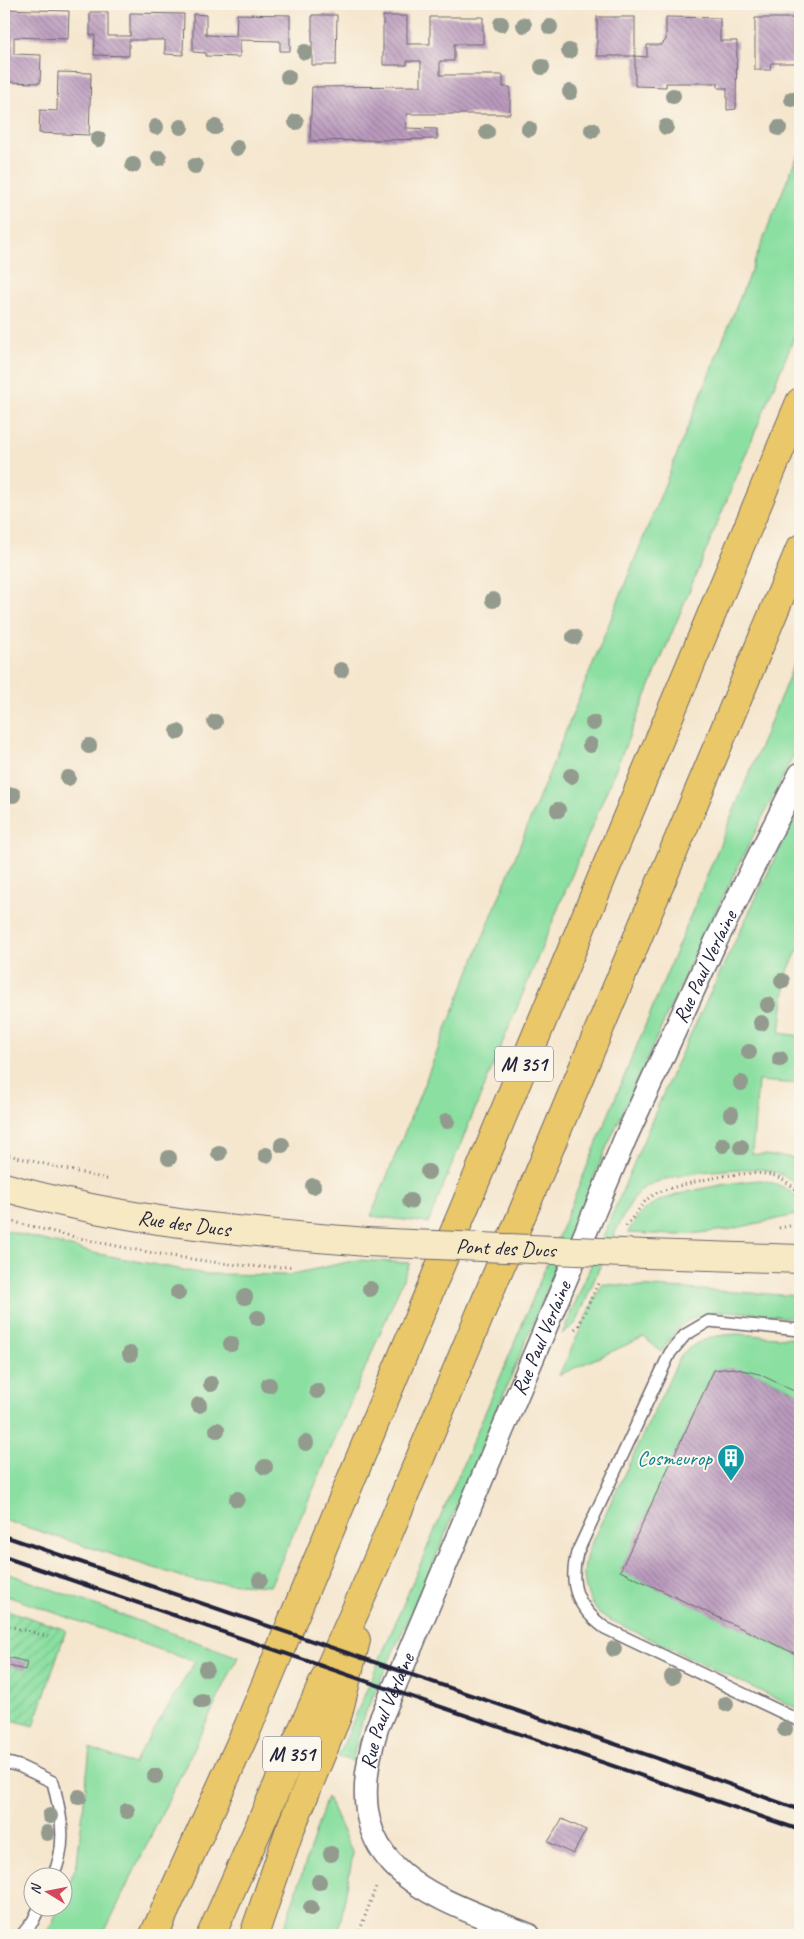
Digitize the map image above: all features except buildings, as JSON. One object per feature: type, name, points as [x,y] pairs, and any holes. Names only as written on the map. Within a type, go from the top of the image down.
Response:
[{"type":"highway","name":"M 351","points":[[154,1935],[248,1727],[800,402]]},
{"type":"highway","name":"M 351","points":[[211,1935],[372,1573],[800,548]]},
{"type":"highway","points":[[254,1935],[288,1832],[338,1714],[372,1573]]},
{"type":"highway","points":[[136,1935],[248,1727]]},
{"type":"street","name":"Rue Paul Verlaine","points":[[529,1935],[426,1892],[396,1870],[371,1831],[367,1810],[367,1769],[377,1728],[633,1121],[716,941],[800,774]]},
{"type":"street","name":"Rue des Ducs","points":[[4,1187],[66,1203],[163,1222],[220,1230],[366,1242]]},
{"type":"street","name":"Pont des Ducs","points":[[366,1242],[800,1259]]},
{"type":"lane","points":[[800,1330],[709,1320],[685,1335],[670,1353],[577,1553],[572,1569],[573,1583],[586,1611],[605,1628],[800,1721]]},
{"type":"lane","points":[[4,1762],[20,1766],[52,1782],[64,1834],[58,1866]]},
{"type":"lane","points":[[22,1935],[35,1916]]},
{"type":"path","points":[[4,1154],[116,1182]]},
{"type":"path","points":[[622,1232],[646,1200],[658,1192],[673,1187],[744,1173],[778,1177],[800,1192]]},
{"type":"path","points":[[4,1625],[50,1637]]},
{"type":"path","points":[[358,1935],[387,1858]]},
{"type":"green space","points":[[800,153],[800,323],[428,1223],[371,1216],[794,163]]},
{"type":"green space","points":[[800,650],[800,742],[696,951],[605,1151],[430,1571],[363,1718],[352,1761],[338,1757],[502,1373]]},
{"type":"green space","points":[[800,806],[800,945],[787,973],[780,1033],[800,1036],[800,1084],[758,1081],[752,1154],[800,1158],[800,1187],[782,1175],[756,1169],[694,1173],[648,1185],[641,1190],[625,1213],[576,1323],[562,1334],[671,1075]]},
{"type":"green space","points":[[762,1180],[778,1185],[792,1193],[800,1201],[800,1214],[727,1230],[679,1235],[628,1233],[635,1220],[649,1206],[675,1195],[737,1182]]},
{"type":"green space","points":[[4,1230],[94,1253],[204,1274],[288,1275],[357,1260],[410,1263],[270,1586],[195,1581],[4,1520]]},
{"type":"green space","points":[[602,1284],[800,1296],[800,1319],[725,1311],[697,1316],[682,1325],[661,1352],[644,1337],[559,1375]]},
{"type":"green space","points":[[738,1334],[800,1339],[800,1394],[758,1374],[727,1369],[714,1370],[621,1570],[800,1656],[800,1710],[600,1615],[590,1599],[585,1583],[586,1557],[589,1548],[681,1355],[694,1345],[708,1339],[722,1335]]},
{"type":"green space","points":[[4,1572],[238,1657],[103,1935],[47,1935],[55,1916],[72,1916],[72,1876],[77,1863],[90,1748],[133,1764],[195,1662],[4,1595]]},
{"type":"green space","points":[[4,1609],[66,1630],[34,1726],[4,1718]]},
{"type":"green space","points":[[327,1797],[353,1854],[338,1935],[282,1935]]},
{"type":"railway","points":[[4,1536],[665,1761],[800,1810]]},
{"type":"railway","points":[[4,1557],[800,1830]]},
{"type":"place","name":"Cosmeurop","points":[[731,1482]]}]
